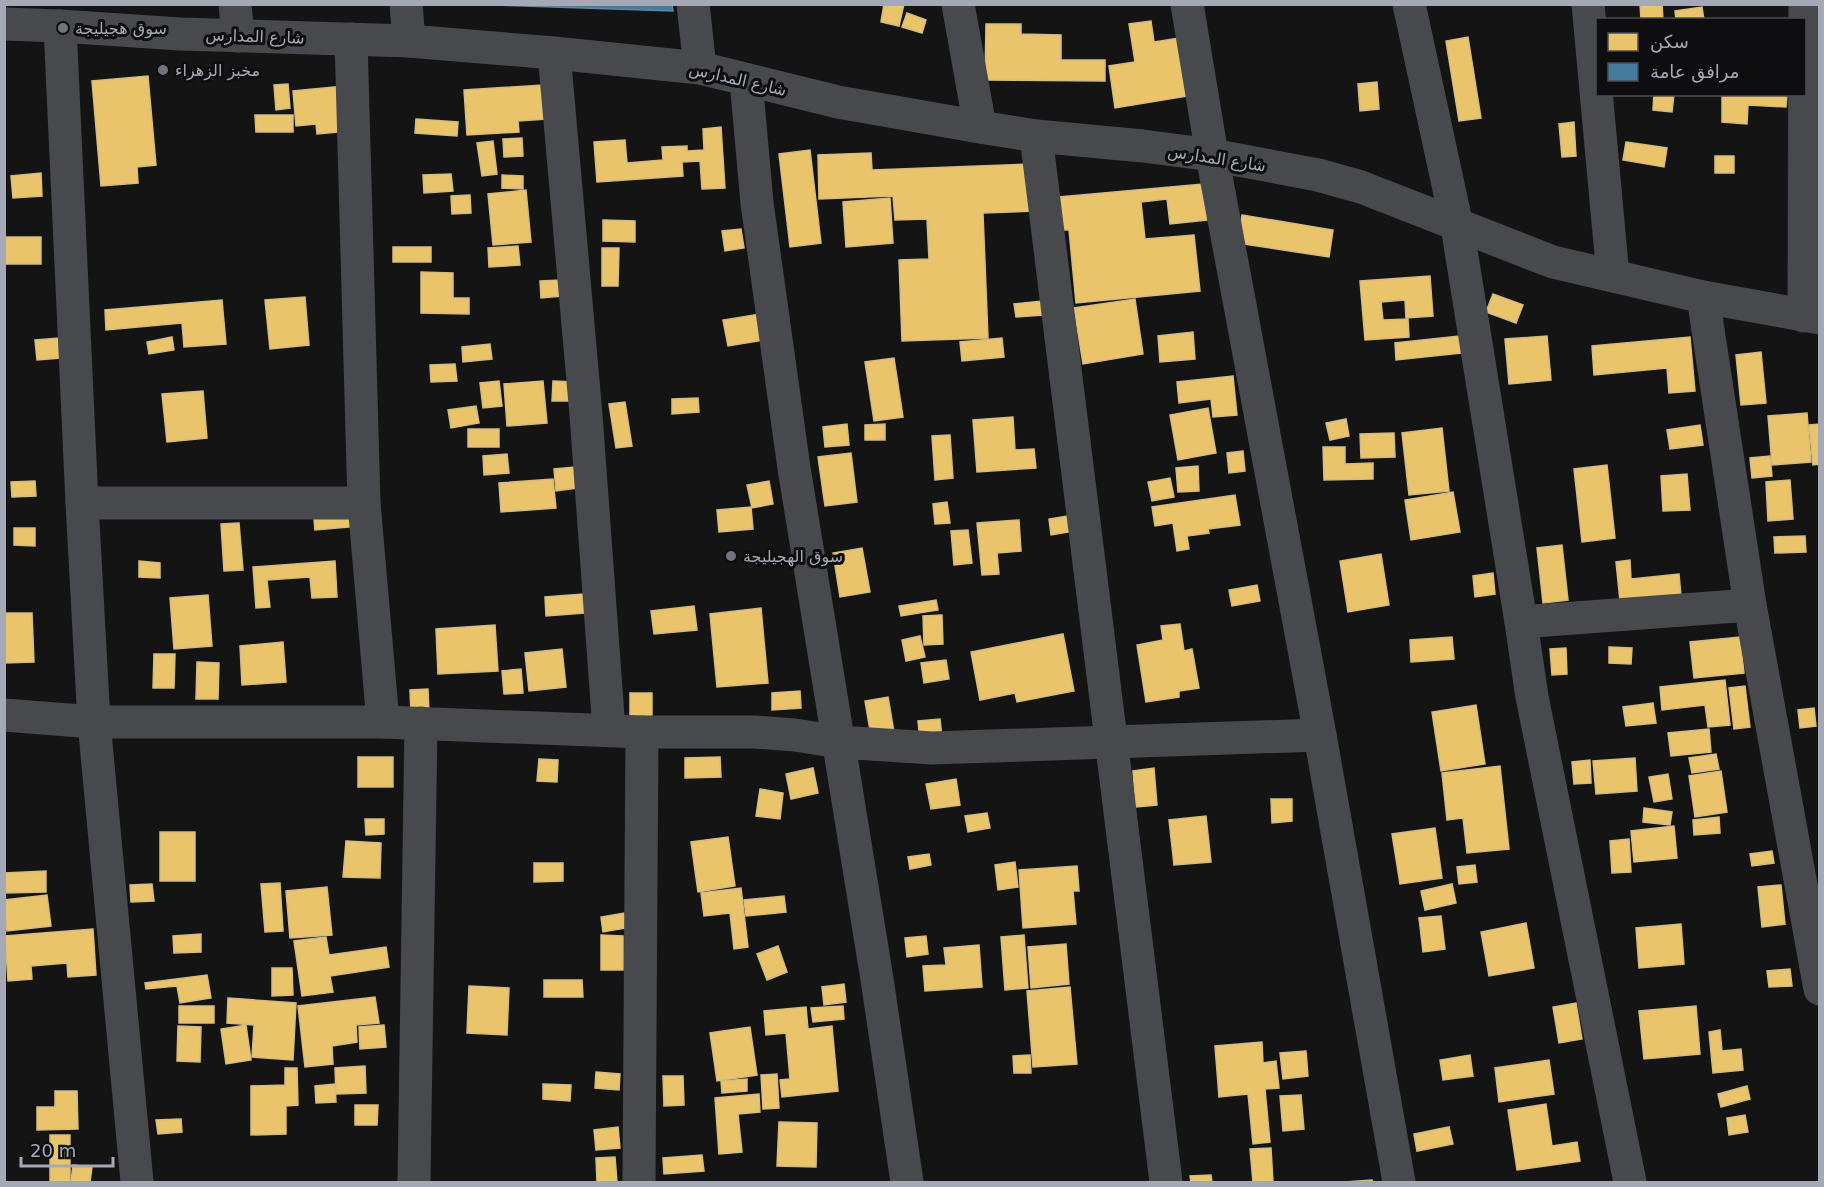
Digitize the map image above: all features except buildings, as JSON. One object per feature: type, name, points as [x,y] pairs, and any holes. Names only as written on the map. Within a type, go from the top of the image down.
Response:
[{"type":"street","points":[[406,4],[409,41]]},
{"type":"street","points":[[693,4],[700,68]]},
{"type":"street","points":[[957,4],[980,127]]},
{"type":"street","points":[[1187,4],[1212,156],[1320,735],[1399,1182]]},
{"type":"street","points":[[1409,4],[1457,226],[1532,697],[1630,1182]]},
{"type":"street","points":[[1588,4],[1596,91]]},
{"type":"street","name":"شارع المدارس","points":[[4,24],[60,26],[236,20],[351,39],[409,41],[554,53],[700,68],[838,102],[980,127],[1036,136],[1143,146],[1318,175],[1361,188],[1553,262],[1703,297],[1812,317]]},
{"type":"street","points":[[60,26],[94,722],[137,1182]]},
{"type":"street","points":[[351,39],[364,503],[383,722]]},
{"type":"street","points":[[1806,49],[1812,317]]},
{"type":"street","points":[[554,53],[586,415],[609,730]]},
{"type":"street","points":[[746,80],[757,203],[795,468],[877,979],[907,1182]]},
{"type":"street","points":[[1596,96],[1613,276]]},
{"type":"street","points":[[1036,136],[1166,1182]]},
{"type":"street","points":[[1703,297],[1750,605],[1820,989]]},
{"type":"street","points":[[82,503],[364,503]]},
{"type":"street","points":[[1521,622],[1750,605]]},
{"type":"street","points":[[4,715],[94,722],[383,722],[642,732],[755,732],[839,742],[932,748],[1320,735]]},
{"type":"street","points":[[414,1182],[421,723]]},
{"type":"street","points":[[639,1182],[642,732]]},
{"type":"place","name":"سوق هجيليجة","points":[[63,28]]},
{"type":"place","name":"مخبز الزهراء","points":[[163,70]]},
{"type":"place","name":"سوق الهجيليجة","points":[[731,556]]}]
